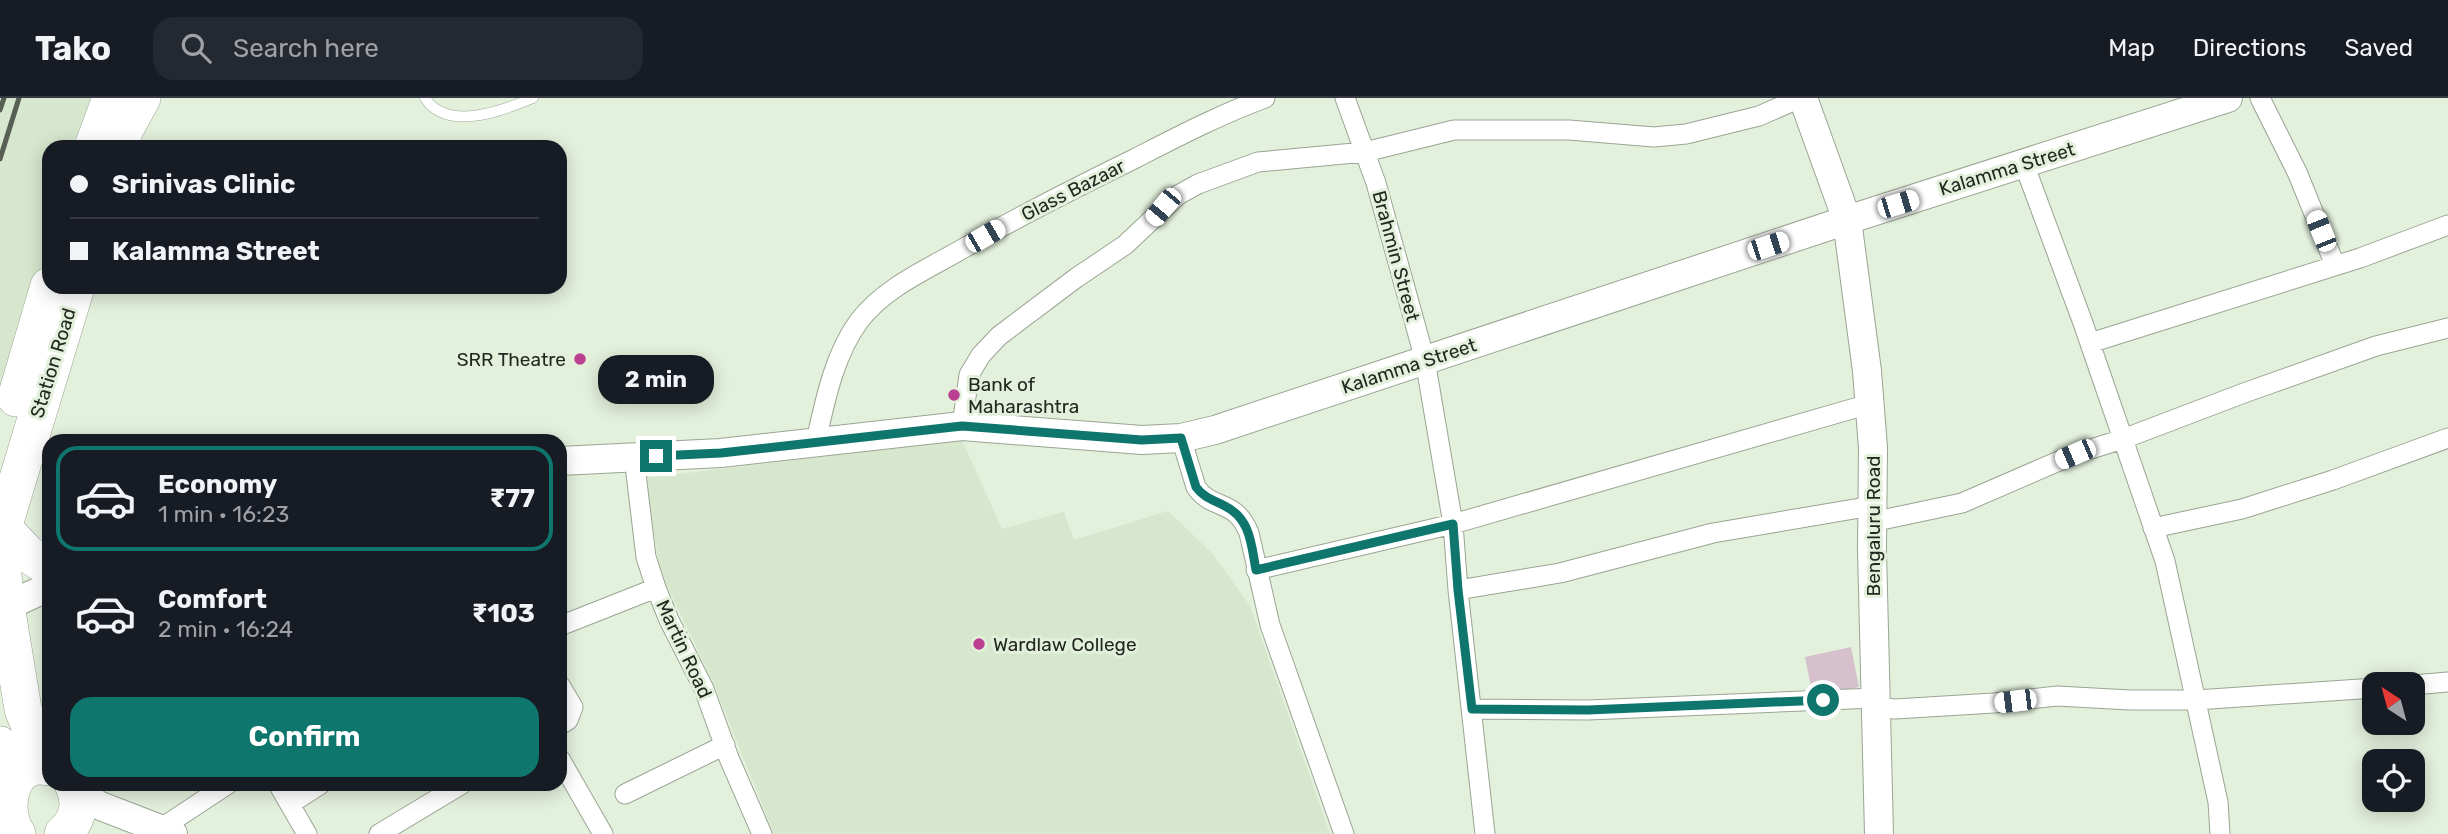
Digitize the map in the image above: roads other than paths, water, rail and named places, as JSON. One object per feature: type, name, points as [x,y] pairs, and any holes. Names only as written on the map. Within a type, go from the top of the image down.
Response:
[{"type":"highway","points":[[96,140],[111,98]]},
{"type":"highway","points":[[122,140],[142,98]]},
{"type":"highway","name":"Station Road","points":[[0,453],[47,294]]},
{"type":"highway","name":"Station Road","points":[[42,747],[23,709],[3,608],[3,528],[74,294]]},
{"type":"highway","points":[[3,528],[28,554],[42,563]]},
{"type":"highway","points":[[8,829],[2,798],[6,762],[21,770],[33,766],[42,774]]},
{"type":"street","name":"Glass Bazaar","points":[[816,441],[827,391],[842,352],[859,321],[897,286],[1018,218],[1225,113],[1265,98]]},
{"type":"street","name":"Brahmin Street","points":[[1345,98],[1384,210],[1425,360],[1453,524],[1485,834]]},
{"type":"street","points":[[962,426],[969,375],[981,355],[999,336],[1125,245],[1178,195],[1198,184],[1258,162],[1364,152],[1454,130],[1569,130],[1654,137],[1686,134],[1759,116],[1801,98]]},
{"type":"street","name":"Bengaluru Road","points":[[1801,98],[1847,220],[1869,404],[1879,834]]},
{"type":"street","name":"Kalamma Street","points":[[567,461],[721,453],[962,426],[1142,440],[1181,438],[1215,430],[1847,220],[2228,98]]},
{"type":"street","points":[[2260,98],[2297,172],[2335,265]]},
{"type":"street","points":[[2024,164],[2090,343],[2165,561],[2218,802],[2220,834]]},
{"type":"street","points":[[2090,343],[2408,242],[2448,225]]},
{"type":"street","points":[[1458,590],[1560,573],[1713,533],[1962,503],[2075,454],[2376,346],[2448,328]]},
{"type":"street","points":[[1256,570],[1453,524],[1869,404]]},
{"type":"street","points":[[1181,438],[1200,493],[1234,510],[1244,520],[1270,625],[1344,834]]},
{"type":"street","points":[[2153,528],[2242,509],[2333,480],[2448,438]]},
{"type":"street","name":"Martin Road","points":[[634,457],[646,557],[656,588],[704,689],[724,745],[762,834]]},
{"type":"street","points":[[567,623],[656,588]]},
{"type":"street","points":[[3,608],[42,590]]},
{"type":"street","points":[[2426,684],[2448,682]]},
{"type":"street","points":[[1472,709],[1588,710],[1875,702],[1895,709],[1994,704],[2057,696],[2196,700],[2362,689]]},
{"type":"street","points":[[567,697],[573,707],[567,720]]},
{"type":"street","points":[[625,794],[724,745]]},
{"type":"street","points":[[567,772],[602,834]]},
{"type":"street","points":[[68,798],[98,805],[167,832],[219,791]]},
{"type":"street","points":[[282,791],[307,834]]},
{"type":"street","points":[[290,804],[310,791]]},
{"type":"street","points":[[379,834],[450,791]]},
{"type":"lane","points":[[425,98],[443,115],[467,116],[509,108],[533,98]]},
{"type":"railway","points":[[0,110],[4,98]]},
{"type":"railway","points":[[0,159],[19,98]]},
{"type":"place","name":"SRR Theatre","points":[[580,359]]},
{"type":"place","name":"Bank of Maharashtra","points":[[954,395]]},
{"type":"place","name":"Wardlaw College","points":[[979,644]]}]
